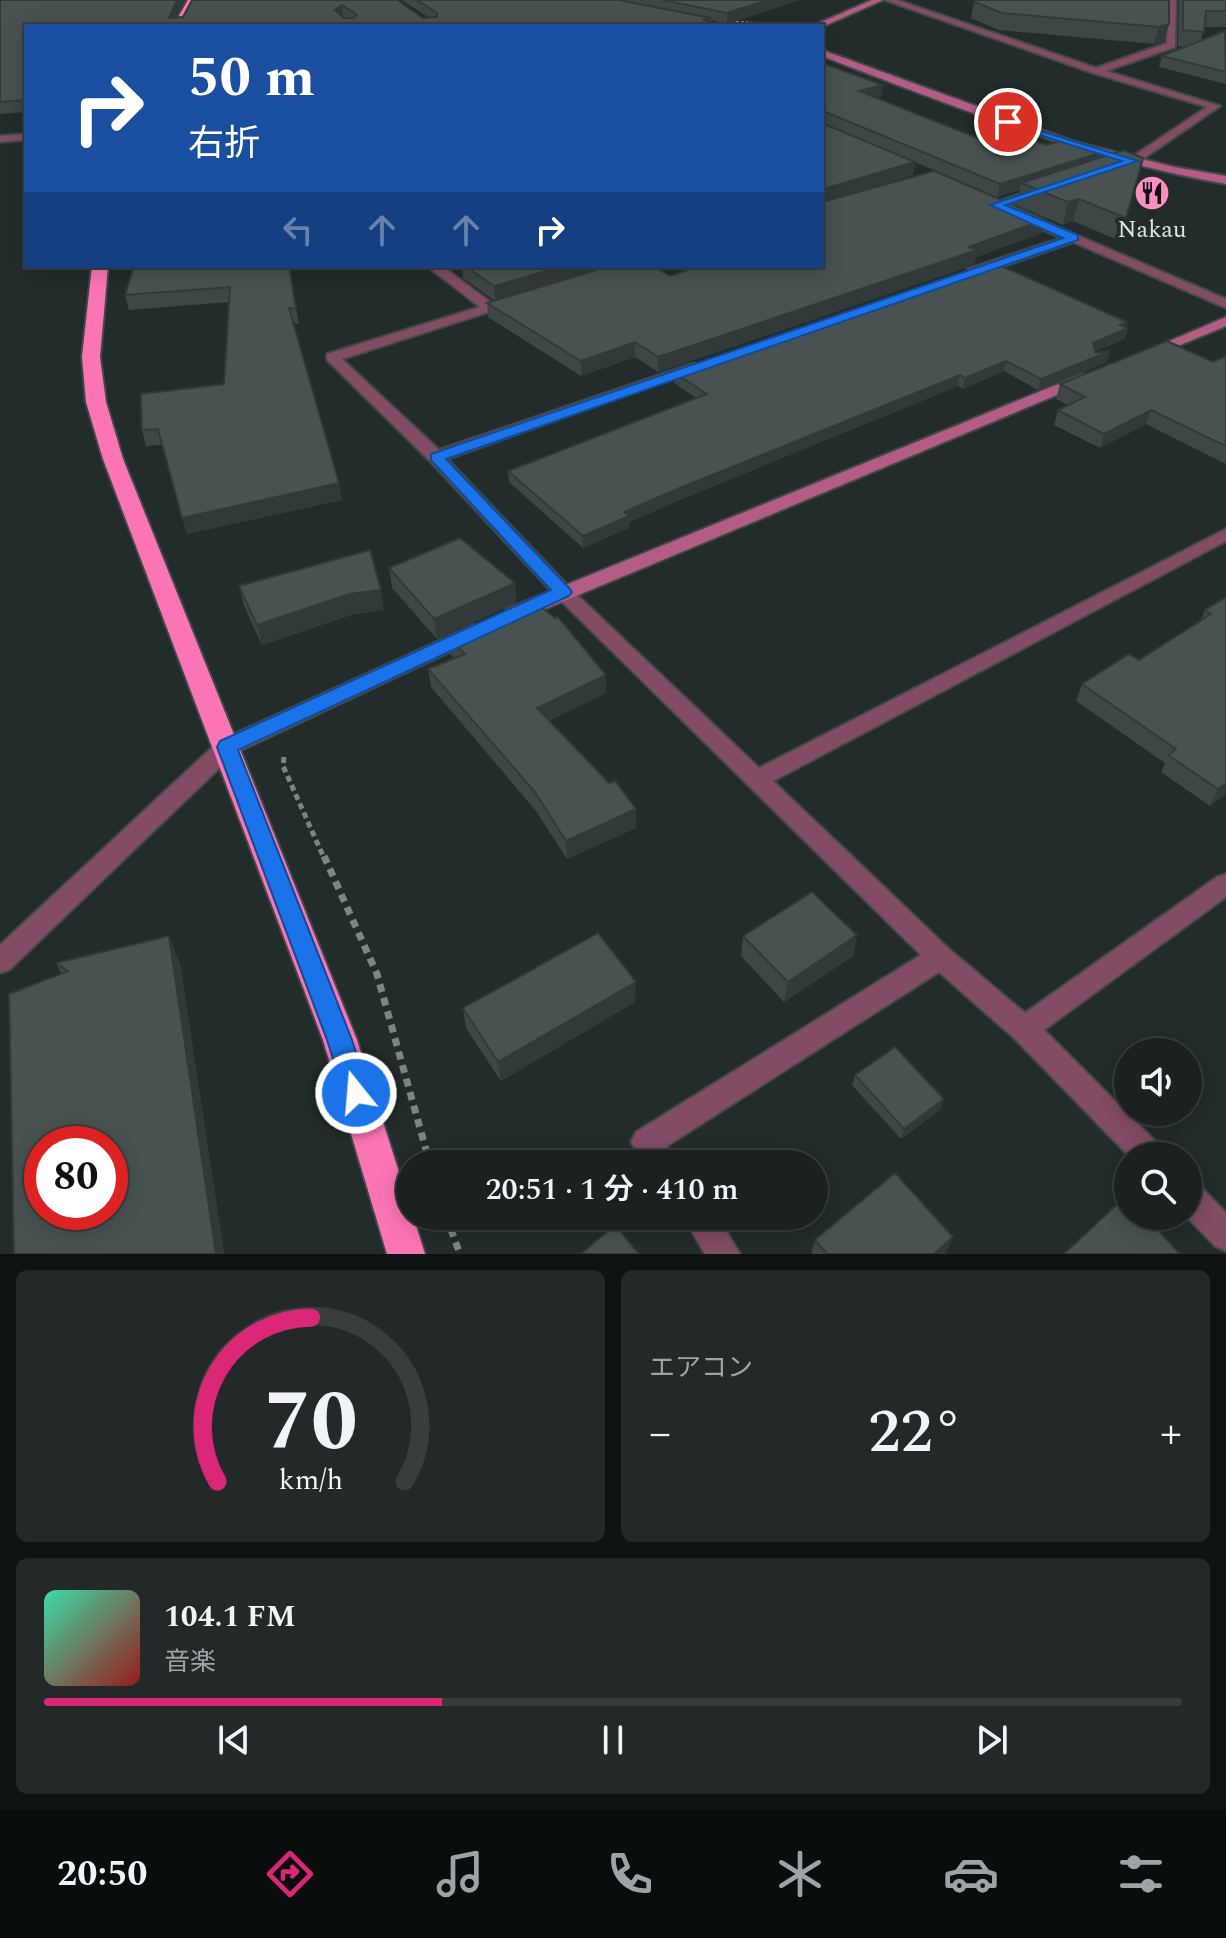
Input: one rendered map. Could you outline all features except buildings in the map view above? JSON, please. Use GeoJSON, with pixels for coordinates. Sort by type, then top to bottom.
{"type":"FeatureCollection","features":[{"type":"Feature","properties":{"kind":"highway"},"geometry":{"type":"LineString","coordinates":[[179,24],[193,0]]}},
{"type":"Feature","properties":{"kind":"highway"},"geometry":{"type":"LineString","coordinates":[[100,268],[91,357],[96,402],[113,459],[340,1040],[406,1254]]}},
{"type":"Feature","properties":{"kind":"street"},"geometry":{"type":"LineString","coordinates":[[821,24],[879,0]]}},
{"type":"Feature","properties":{"kind":"street"},"geometry":{"type":"LineString","coordinates":[[889,0],[1096,71],[1215,106],[1133,161],[1105,170]]}},
{"type":"Feature","properties":{"kind":"street"},"geometry":{"type":"LineString","coordinates":[[1096,71],[1172,45],[1172,0]]}},
{"type":"Feature","properties":{"kind":"street"},"geometry":{"type":"LineString","coordinates":[[824,54],[1035,132],[1133,161],[1226,180]]}},
{"type":"Feature","properties":{"kind":"street"},"geometry":{"type":"LineString","coordinates":[[1050,187],[989,202],[1226,304]]}},
{"type":"Feature","properties":{"kind":"street"},"geometry":{"type":"LineString","coordinates":[[955,279],[1073,238]]}},
{"type":"Feature","properties":{"kind":"street"},"geometry":{"type":"LineString","coordinates":[[437,268],[491,309]]}},
{"type":"Feature","properties":{"kind":"street"},"geometry":{"type":"LineString","coordinates":[[521,300],[332,357],[436,457],[563,592],[940,957],[1024,1029],[1135,1142]]}},
{"type":"Feature","properties":{"kind":"street"},"geometry":{"type":"LineString","coordinates":[[1123,363],[1226,321]]}},
{"type":"Feature","properties":{"kind":"street"},"geometry":{"type":"LineString","coordinates":[[436,457],[718,360]]}},
{"type":"Feature","properties":{"kind":"street"},"geometry":{"type":"LineString","coordinates":[[0,962],[227,747],[563,592],[1093,375]]}},
{"type":"Feature","properties":{"kind":"street"},"geometry":{"type":"LineString","coordinates":[[756,780],[1226,534]]}},
{"type":"Feature","properties":{"kind":"street"},"geometry":{"type":"LineString","coordinates":[[1024,1029],[1226,884]]}},
{"type":"Feature","properties":{"kind":"street"},"geometry":{"type":"LineString","coordinates":[[652,1150],[646,1142],[940,957]]}},
{"type":"Feature","properties":{"kind":"street"},"geometry":{"type":"LineString","coordinates":[[1202,1210],[1226,1235]]}},
{"type":"Feature","properties":{"kind":"street"},"geometry":{"type":"LineString","coordinates":[[708,1230],[724,1254]]}},
{"type":"Feature","properties":{"kind":"lane"},"geometry":{"type":"LineString","coordinates":[[0,139],[24,137]]}},
{"type":"Feature","properties":{"kind":"path"},"geometry":{"type":"LineString","coordinates":[[723,20],[743,24]]}},
{"type":"Feature","properties":{"kind":"path"},"geometry":{"type":"LineString","coordinates":[[285,747],[283,766],[377,974],[426,1150]]}},
{"type":"Feature","properties":{"kind":"path"},"geometry":{"type":"LineString","coordinates":[[451,1230],[460,1254]]}},
{"type":"Feature","properties":{"kind":"place","name":"Nakau"},"geometry":{"type":"Point","coordinates":[1152,193]}},
{"type":"Feature","properties":{"kind":"route"},"geometry":{"type":"LineString","coordinates":[[356,1093],[340,1040],[227,747],[563,592],[436,457],[1073,238],[995,205],[1133,161],[1008,122]]}}]}
